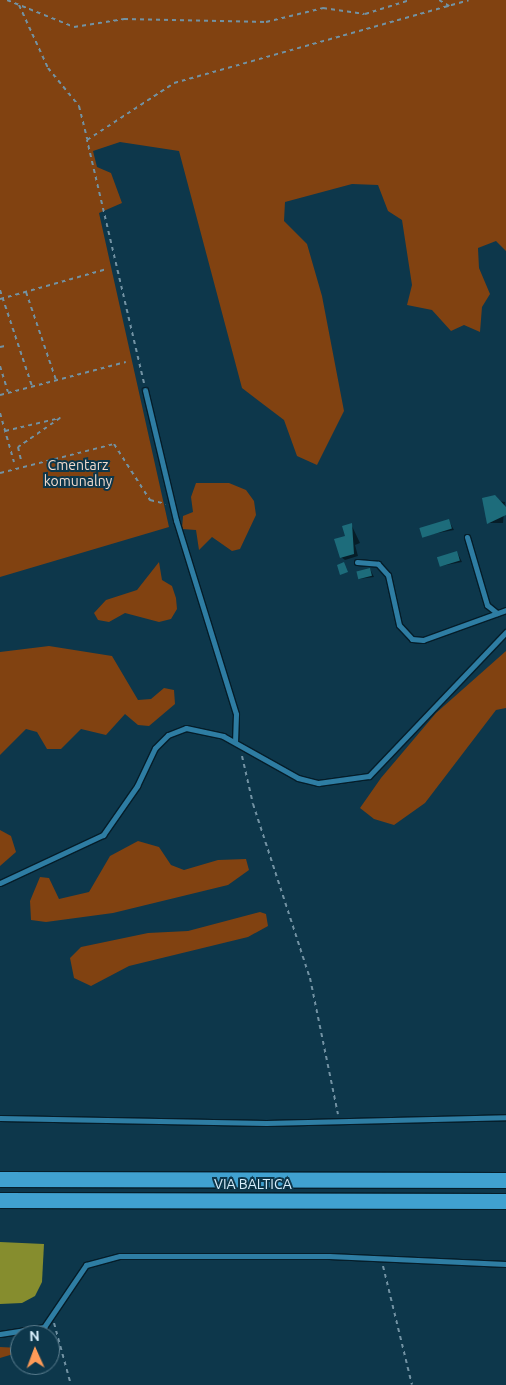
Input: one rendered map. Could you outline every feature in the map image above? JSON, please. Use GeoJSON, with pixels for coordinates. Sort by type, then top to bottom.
{"type":"FeatureCollection","features":[{"type":"Feature","properties":{"kind":"highway","name":"VIA BALTICA"},"geometry":{"type":"LineString","coordinates":[[0,1179],[506,1180]]}},
{"type":"Feature","properties":{"kind":"highway","name":"VIA BALTICA"},"geometry":{"type":"LineString","coordinates":[[0,1200],[506,1201]]}},
{"type":"Feature","properties":{"kind":"lane"},"geometry":{"type":"LineString","coordinates":[[145,390],[172,504],[236,714],[236,742]]}},
{"type":"Feature","properties":{"kind":"lane"},"geometry":{"type":"LineString","coordinates":[[467,537],[487,605],[497,613]]}},
{"type":"Feature","properties":{"kind":"lane"},"geometry":{"type":"LineString","coordinates":[[357,562],[378,564],[388,575],[399,625],[412,638],[423,640],[506,610]]}},
{"type":"Feature","properties":{"kind":"lane"},"geometry":{"type":"LineString","coordinates":[[0,883],[103,835],[136,786],[155,748],[168,735],[186,728],[202,728],[236,742],[298,778],[318,783],[369,776],[506,632]]}},
{"type":"Feature","properties":{"kind":"lane"},"geometry":{"type":"LineString","coordinates":[[0,1118],[266,1123],[506,1117]]}},
{"type":"Feature","properties":{"kind":"lane"},"geometry":{"type":"LineString","coordinates":[[0,1334],[29,1333],[52,1319],[76,1276],[101,1259],[382,1258],[506,1264]]}},
{"type":"Feature","properties":{"kind":"path"},"geometry":{"type":"LineString","coordinates":[[7,0],[74,27],[124,19],[266,22],[323,8],[365,14],[410,0]]}},
{"type":"Feature","properties":{"kind":"path"},"geometry":{"type":"LineString","coordinates":[[440,0],[449,6]]}},
{"type":"Feature","properties":{"kind":"path"},"geometry":{"type":"LineString","coordinates":[[87,140],[174,83],[469,0]]}},
{"type":"Feature","properties":{"kind":"path"},"geometry":{"type":"LineString","coordinates":[[19,5],[48,68],[79,106],[145,390]]}},
{"type":"Feature","properties":{"kind":"path"},"geometry":{"type":"LineString","coordinates":[[1,298],[107,269]]}},
{"type":"Feature","properties":{"kind":"path"},"geometry":{"type":"LineString","coordinates":[[0,290],[1,298],[32,386]]}},
{"type":"Feature","properties":{"kind":"path"},"geometry":{"type":"LineString","coordinates":[[26,291],[56,380]]}},
{"type":"Feature","properties":{"kind":"path"},"geometry":{"type":"LineString","coordinates":[[0,347],[5,346]]}},
{"type":"Feature","properties":{"kind":"path"},"geometry":{"type":"LineString","coordinates":[[0,395],[126,362]]}},
{"type":"Feature","properties":{"kind":"path"},"geometry":{"type":"LineString","coordinates":[[0,366],[8,392]]}},
{"type":"Feature","properties":{"kind":"path"},"geometry":{"type":"LineString","coordinates":[[0,413],[14,462]]}},
{"type":"Feature","properties":{"kind":"path"},"geometry":{"type":"LineString","coordinates":[[5,431],[60,418],[18,447],[21,460]]}},
{"type":"Feature","properties":{"kind":"path"},"geometry":{"type":"LineString","coordinates":[[0,473],[86,449],[118,446],[150,500],[172,504]]}},
{"type":"Feature","properties":{"kind":"path"},"geometry":{"type":"LineString","coordinates":[[236,742],[310,978],[339,1120]]}},
{"type":"Feature","properties":{"kind":"path"},"geometry":{"type":"LineString","coordinates":[[382,1258],[412,1385]]}},
{"type":"Feature","properties":{"kind":"path"},"geometry":{"type":"LineString","coordinates":[[52,1319],[71,1385]]}},
{"type":"Feature","properties":{"kind":"green space","name":"Cmentarz komunalny"},"geometry":{"type":"Polygon","coordinates":[[[0,0],[506,0],[506,251],[496,241],[478,248],[479,268],[490,294],[482,307],[480,332],[464,325],[451,331],[432,310],[407,305],[412,285],[402,220],[388,211],[378,185],[352,184],[285,202],[284,221],[307,244],[322,296],[344,411],[317,465],[297,456],[284,420],[242,388],[179,151],[120,142],[93,151],[97,167],[111,173],[122,203],[99,213],[169,527],[0,577],[0,0]]]}},
{"type":"Feature","properties":{"kind":"green space"},"geometry":{"type":"Polygon","coordinates":[[[196,483],[229,483],[246,490],[254,501],[256,515],[240,549],[232,551],[212,537],[199,550],[196,530],[182,529],[183,516],[193,512],[191,497],[196,483]]]}},
{"type":"Feature","properties":{"kind":"green space"},"geometry":{"type":"Polygon","coordinates":[[[159,562],[162,580],[172,586],[176,598],[177,609],[171,619],[159,622],[125,613],[109,622],[98,620],[94,613],[106,600],[137,590],[159,562]]]}},
{"type":"Feature","properties":{"kind":"green space"},"geometry":{"type":"Polygon","coordinates":[[[49,646],[112,656],[138,700],[151,699],[164,688],[174,690],[175,704],[149,726],[138,725],[125,714],[106,735],[81,729],[61,749],[47,749],[37,732],[26,729],[0,755],[0,652],[49,646]]]}},
{"type":"Feature","properties":{"kind":"green space"},"geometry":{"type":"Polygon","coordinates":[[[506,651],[506,708],[496,710],[425,803],[394,825],[374,819],[360,808],[381,778],[436,713],[506,651]]]}},
{"type":"Feature","properties":{"kind":"green space"},"geometry":{"type":"Polygon","coordinates":[[[0,830],[11,836],[16,852],[0,866],[0,830]]]}},
{"type":"Feature","properties":{"kind":"green space"},"geometry":{"type":"Polygon","coordinates":[[[138,841],[159,847],[171,865],[184,870],[218,860],[246,859],[249,870],[228,885],[113,913],[46,922],[31,920],[30,901],[40,877],[49,878],[59,899],[89,892],[110,856],[138,841]]]}},
{"type":"Feature","properties":{"kind":"green space"},"geometry":{"type":"Polygon","coordinates":[[[260,912],[266,914],[268,926],[248,937],[129,966],[91,986],[74,978],[70,958],[81,947],[148,933],[188,931],[260,912]]]}},
{"type":"Feature","properties":{"kind":"green space"},"geometry":{"type":"Polygon","coordinates":[[[0,1347],[10,1348],[10,1355],[0,1358],[0,1347]]]}},
{"type":"Feature","properties":{"kind":"shaded area"},"geometry":{"type":"Polygon","coordinates":[[[0,1242],[44,1244],[42,1282],[35,1296],[22,1303],[0,1304],[0,1242]]]}},
{"type":"Feature","properties":{"kind":"building"},"geometry":{"type":"Polygon","coordinates":[[[495,495],[506,507],[506,515],[487,524],[482,498],[495,495]]]}},
{"type":"Feature","properties":{"kind":"building"},"geometry":{"type":"Polygon","coordinates":[[[449,519],[452,529],[422,538],[419,528],[449,519]]]}},
{"type":"Feature","properties":{"kind":"building"},"geometry":{"type":"Polygon","coordinates":[[[352,523],[354,554],[340,558],[334,539],[345,536],[342,526],[352,523]]]}},
{"type":"Feature","properties":{"kind":"building"},"geometry":{"type":"Polygon","coordinates":[[[457,551],[460,561],[440,567],[437,557],[457,551]]]}},
{"type":"Feature","properties":{"kind":"building"},"geometry":{"type":"Polygon","coordinates":[[[344,562],[348,572],[340,575],[337,565],[344,562]]]}},
{"type":"Feature","properties":{"kind":"building"},"geometry":{"type":"Polygon","coordinates":[[[370,568],[372,576],[358,579],[356,571],[370,568]]]}}]}
